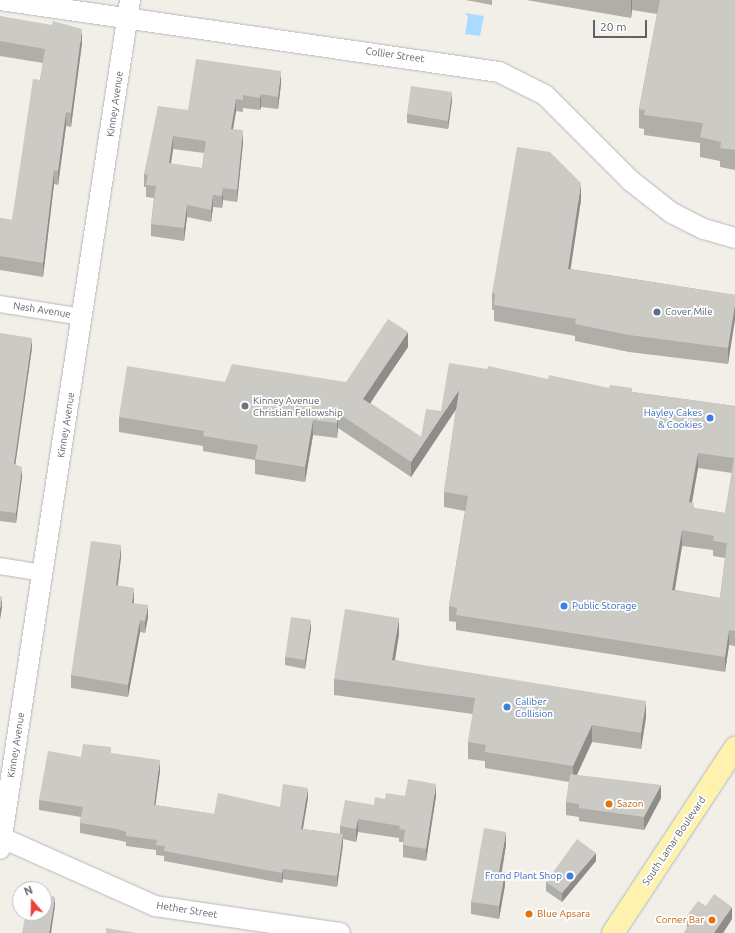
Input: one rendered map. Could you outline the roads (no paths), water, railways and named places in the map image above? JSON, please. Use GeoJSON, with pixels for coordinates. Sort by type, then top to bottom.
{"type":"FeatureCollection","features":[{"type":"Feature","properties":{"kind":"main road","name":"South Lamar Boulevard"},"geometry":{"type":"LineString","coordinates":[[613,933],[735,748]]}},
{"type":"Feature","properties":{"kind":"street","name":"Collier Street"},"geometry":{"type":"LineString","coordinates":[[0,0],[127,20],[499,72],[545,95],[631,181],[672,213],[704,229],[735,238]]}},
{"type":"Feature","properties":{"kind":"street","name":"Kinney Avenue"},"geometry":{"type":"LineString","coordinates":[[1,841],[83,317],[130,0]]}},
{"type":"Feature","properties":{"kind":"street","name":"Nash Avenue"},"geometry":{"type":"LineString","coordinates":[[0,304],[83,317]]}},
{"type":"Feature","properties":{"kind":"street"},"geometry":{"type":"LineString","coordinates":[[0,566],[43,573]]}},
{"type":"Feature","properties":{"kind":"street","name":"Hether Street"},"geometry":{"type":"LineString","coordinates":[[1,841],[155,906],[340,933]]}},
{"type":"Feature","properties":{"kind":"water"},"geometry":{"type":"Polygon","coordinates":[[[465,13],[484,16],[480,36],[465,34],[468,17],[465,13]]]}},
{"type":"Feature","properties":{"kind":"place","name":"Cover Mile"},"geometry":{"type":"Point","coordinates":[657,312]}},
{"type":"Feature","properties":{"kind":"place","name":"Kinney Avenue Christian Fellowship"},"geometry":{"type":"Point","coordinates":[245,406]}},
{"type":"Feature","properties":{"kind":"place","name":"Hayley Cakes & Cookies"},"geometry":{"type":"Point","coordinates":[710,418]}},
{"type":"Feature","properties":{"kind":"place","name":"Public Storage"},"geometry":{"type":"Point","coordinates":[564,606]}},
{"type":"Feature","properties":{"kind":"place","name":"Caliber Collision"},"geometry":{"type":"Point","coordinates":[507,707]}},
{"type":"Feature","properties":{"kind":"place","name":"Sazon"},"geometry":{"type":"Point","coordinates":[609,804]}},
{"type":"Feature","properties":{"kind":"place","name":"Frond Plant Shop"},"geometry":{"type":"Point","coordinates":[570,876]}},
{"type":"Feature","properties":{"kind":"place","name":"Blue Apsara"},"geometry":{"type":"Point","coordinates":[529,914]}},
{"type":"Feature","properties":{"kind":"place","name":"Corner Bar"},"geometry":{"type":"Point","coordinates":[712,920]}}]}
